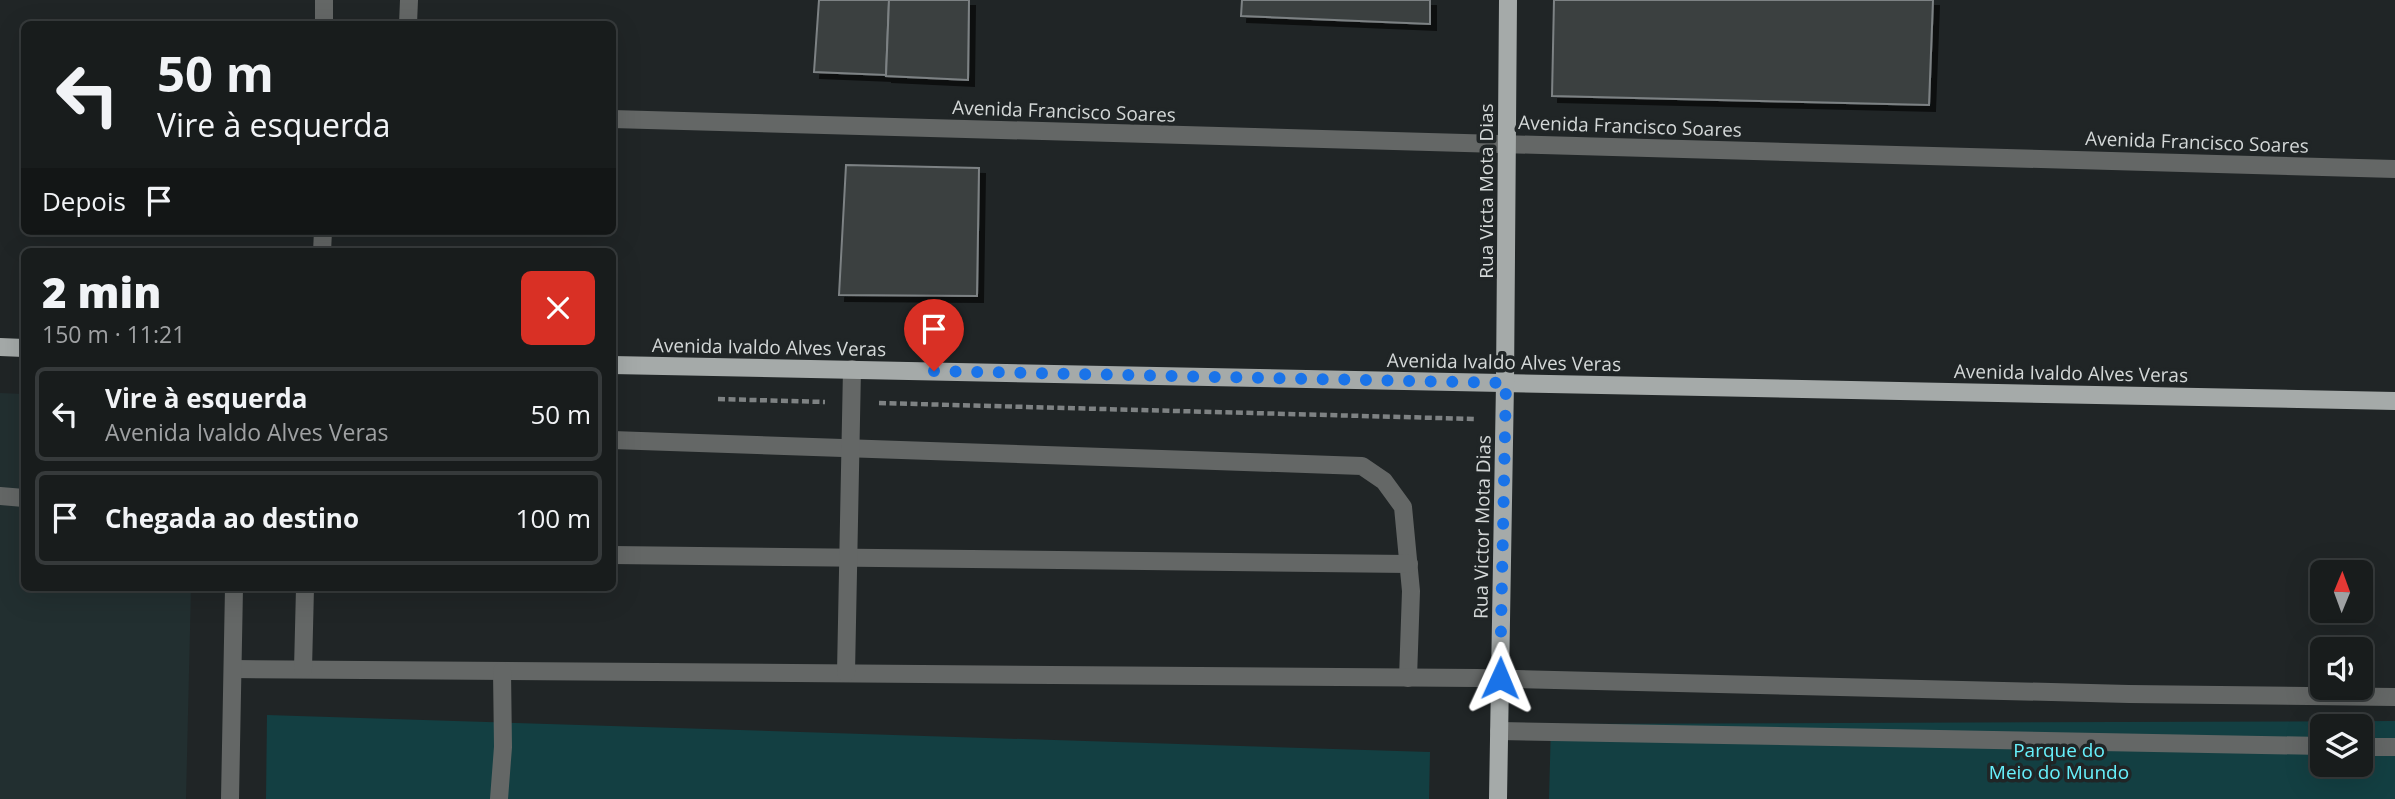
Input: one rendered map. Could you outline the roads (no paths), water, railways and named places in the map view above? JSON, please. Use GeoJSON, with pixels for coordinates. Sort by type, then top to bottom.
{"type":"FeatureCollection","features":[{"type":"Feature","properties":{"kind":"main road","name":"Rua Victa Mota Dias"},"geometry":{"type":"LineString","coordinates":[[1506,383],[1508,0]]}},
{"type":"Feature","properties":{"kind":"main road"},"geometry":{"type":"LineString","coordinates":[[0,347],[21,348]]}},
{"type":"Feature","properties":{"kind":"main road","name":"Avenida Ivaldo Alves Veras"},"geometry":{"type":"LineString","coordinates":[[616,365],[2395,401]]}},
{"type":"Feature","properties":{"kind":"main road","name":"Rua Victor Mota Dias"},"geometry":{"type":"LineString","coordinates":[[1498,799],[1506,383]]}},
{"type":"Feature","properties":{"kind":"street"},"geometry":{"type":"LineString","coordinates":[[324,0],[324,21]]}},
{"type":"Feature","properties":{"kind":"street"},"geometry":{"type":"LineString","coordinates":[[408,21],[409,0]]}},
{"type":"Feature","properties":{"kind":"street","name":"Avenida Francisco Soares"},"geometry":{"type":"LineString","coordinates":[[616,119],[2395,169]]}},
{"type":"Feature","properties":{"kind":"street"},"geometry":{"type":"LineString","coordinates":[[846,673],[852,369]]}},
{"type":"Feature","properties":{"kind":"street"},"geometry":{"type":"LineString","coordinates":[[616,440],[1362,466],[1384,481],[1403,507],[1411,591],[1408,678]]}},
{"type":"Feature","properties":{"kind":"street"},"geometry":{"type":"LineString","coordinates":[[0,496],[21,498]]}},
{"type":"Feature","properties":{"kind":"street"},"geometry":{"type":"LineString","coordinates":[[616,555],[1409,564]]}},
{"type":"Feature","properties":{"kind":"street"},"geometry":{"type":"LineString","coordinates":[[230,799],[234,591]]}},
{"type":"Feature","properties":{"kind":"street"},"geometry":{"type":"LineString","coordinates":[[303,669],[305,591]]}},
{"type":"Feature","properties":{"kind":"street"},"geometry":{"type":"LineString","coordinates":[[233,668],[1500,678],[2129,694],[2395,697]]}},
{"type":"Feature","properties":{"kind":"street"},"geometry":{"type":"LineString","coordinates":[[499,799],[503,747],[502,671]]}},
{"type":"Feature","properties":{"kind":"street"},"geometry":{"type":"LineString","coordinates":[[1499,731],[2310,746]]}},
{"type":"Feature","properties":{"kind":"street"},"geometry":{"type":"LineString","coordinates":[[2373,747],[2395,747]]}},
{"type":"Feature","properties":{"kind":"park label","name":"Parque do Meio do Mundo"},"geometry":{"type":"Point","coordinates":[2059,761]}}]}
